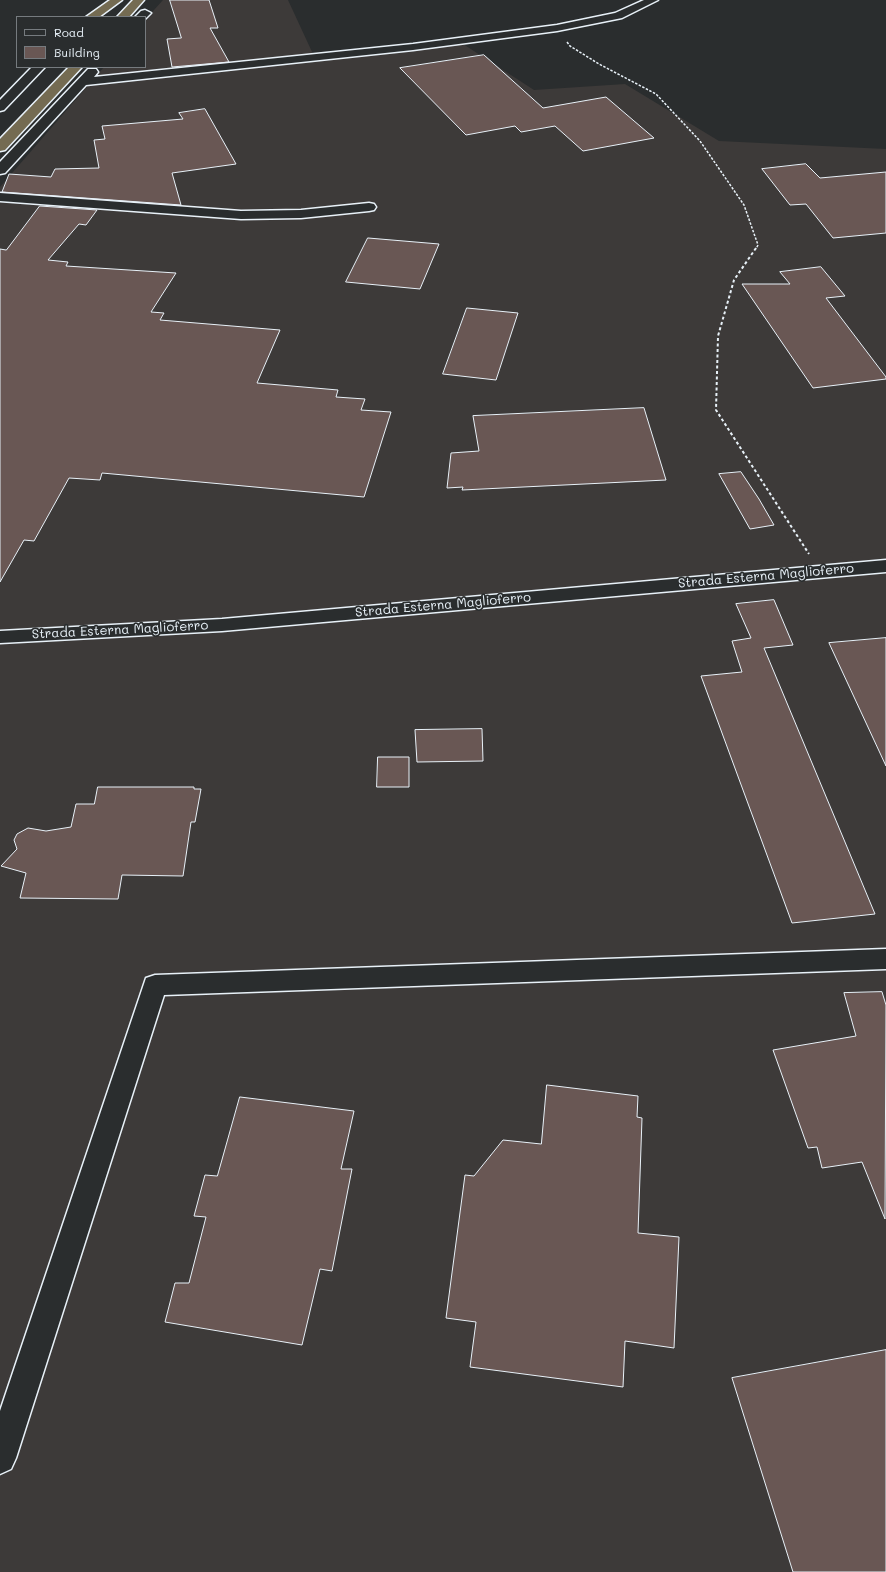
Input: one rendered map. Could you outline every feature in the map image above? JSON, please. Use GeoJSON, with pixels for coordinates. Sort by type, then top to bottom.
{"type":"FeatureCollection","features":[{"type":"Feature","properties":{"kind":"highway"},"geometry":{"type":"LineString","coordinates":[[93,16],[117,0]]}},
{"type":"Feature","properties":{"kind":"highway"},"geometry":{"type":"LineString","coordinates":[[108,16],[124,0]]}},
{"type":"Feature","properties":{"kind":"highway"},"geometry":{"type":"LineString","coordinates":[[124,16],[139,0]]}},
{"type":"Feature","properties":{"kind":"highway"},"geometry":{"type":"LineString","coordinates":[[143,15],[147,0]]}},
{"type":"Feature","properties":{"kind":"highway"},"geometry":{"type":"LineString","coordinates":[[0,147],[75,68]]}},
{"type":"Feature","properties":{"kind":"street"},"geometry":{"type":"LineString","coordinates":[[83,82],[398,49],[557,28],[618,16],[653,0]]}},
{"type":"Feature","properties":{"kind":"street"},"geometry":{"type":"LineString","coordinates":[[0,107],[38,68]]}},
{"type":"Feature","properties":{"kind":"street"},"geometry":{"type":"LineString","coordinates":[[0,170],[95,68]]}},
{"type":"Feature","properties":{"kind":"street"},"geometry":{"type":"LineString","coordinates":[[0,197],[241,214],[301,214],[369,208]]}},
{"type":"Feature","properties":{"kind":"street","name":"Strada Esterna Maglioferro"},"geometry":{"type":"LineString","coordinates":[[0,637],[222,625],[886,566]]}},
{"type":"Feature","properties":{"kind":"street"},"geometry":{"type":"LineString","coordinates":[[0,1458],[154,985],[886,959]]}},
{"type":"Feature","properties":{"kind":"path"},"geometry":{"type":"LineString","coordinates":[[557,28],[570,46],[599,64],[656,94],[700,141],[744,204],[758,244],[734,280],[718,336],[716,410],[820,572]]}},
{"type":"Feature","properties":{"kind":"shaded area"},"geometry":{"type":"Polygon","coordinates":[[[163,0],[288,0],[313,54],[460,42],[534,90],[625,84],[719,141],[886,149],[886,1572],[0,1572],[0,187],[103,68],[146,68],[146,19],[163,0]]]}},
{"type":"Feature","properties":{"kind":"building"},"geometry":{"type":"Polygon","coordinates":[[[170,0],[209,0],[218,28],[210,28],[229,62],[172,67],[167,39],[181,38],[170,0]]]}},
{"type":"Feature","properties":{"kind":"building"},"geometry":{"type":"Polygon","coordinates":[[[484,55],[543,108],[606,97],[654,138],[583,151],[555,126],[521,132],[515,126],[466,135],[400,68],[484,55]]]}},
{"type":"Feature","properties":{"kind":"building"},"geometry":{"type":"Polygon","coordinates":[[[205,109],[236,164],[172,173],[181,205],[2,192],[9,174],[51,177],[55,169],[99,168],[94,140],[105,139],[102,126],[183,119],[179,113],[205,109]]]}},
{"type":"Feature","properties":{"kind":"building"},"geometry":{"type":"Polygon","coordinates":[[[806,164],[820,178],[886,172],[886,233],[833,238],[806,204],[790,205],[762,169],[806,164]]]}},
{"type":"Feature","properties":{"kind":"building"},"geometry":{"type":"Polygon","coordinates":[[[40,206],[97,210],[86,225],[79,224],[48,260],[68,262],[66,266],[176,273],[151,312],[164,313],[160,320],[280,330],[257,383],[338,390],[336,397],[365,399],[361,410],[391,412],[364,497],[102,473],[100,480],[69,478],[34,541],[24,540],[0,582],[0,249],[6,250],[40,206]]]}},
{"type":"Feature","properties":{"kind":"building"},"geometry":{"type":"Polygon","coordinates":[[[368,238],[439,244],[420,289],[346,282],[368,238]]]}},
{"type":"Feature","properties":{"kind":"building"},"geometry":{"type":"Polygon","coordinates":[[[821,267],[845,296],[826,298],[886,379],[813,388],[742,284],[790,284],[780,272],[821,267]]]}},
{"type":"Feature","properties":{"kind":"building"},"geometry":{"type":"Polygon","coordinates":[[[467,308],[518,313],[496,380],[443,374],[467,308]]]}},
{"type":"Feature","properties":{"kind":"building"},"geometry":{"type":"Polygon","coordinates":[[[644,408],[666,480],[462,490],[463,487],[447,488],[451,453],[479,451],[473,416],[644,408]]]}},
{"type":"Feature","properties":{"kind":"building"},"geometry":{"type":"Polygon","coordinates":[[[741,472],[774,525],[750,529],[719,474],[741,472]]]}},
{"type":"Feature","properties":{"kind":"building"},"geometry":{"type":"Polygon","coordinates":[[[774,600],[793,645],[764,648],[875,914],[792,923],[701,676],[742,672],[732,641],[751,638],[736,604],[774,600]]]}},
{"type":"Feature","properties":{"kind":"building"},"geometry":{"type":"Polygon","coordinates":[[[886,638],[886,766],[829,643],[886,638]]]}},
{"type":"Feature","properties":{"kind":"building"},"geometry":{"type":"Polygon","coordinates":[[[482,729],[483,761],[417,762],[415,730],[482,729]]]}},
{"type":"Feature","properties":{"kind":"building"},"geometry":{"type":"Polygon","coordinates":[[[378,757],[409,757],[409,787],[377,787],[378,757]]]}},
{"type":"Feature","properties":{"kind":"building"},"geometry":{"type":"Polygon","coordinates":[[[98,787],[194,787],[194,789],[201,789],[195,822],[191,822],[183,876],[122,875],[118,899],[20,898],[26,873],[1,866],[17,849],[14,840],[17,834],[28,828],[46,831],[71,827],[76,804],[94,804],[98,787]]]}},
{"type":"Feature","properties":{"kind":"building"},"geometry":{"type":"Polygon","coordinates":[[[882,992],[886,1005],[885,1219],[862,1162],[822,1168],[817,1147],[808,1148],[773,1050],[856,1036],[844,993],[882,992]]]}},
{"type":"Feature","properties":{"kind":"building"},"geometry":{"type":"Polygon","coordinates":[[[547,1085],[638,1096],[637,1117],[642,1118],[638,1233],[679,1237],[674,1348],[625,1341],[623,1387],[470,1367],[476,1322],[446,1318],[465,1175],[474,1176],[503,1140],[541,1144],[547,1085]]]}},
{"type":"Feature","properties":{"kind":"building"},"geometry":{"type":"Polygon","coordinates":[[[240,1097],[354,1111],[341,1169],[352,1169],[332,1271],[320,1269],[302,1345],[165,1322],[175,1283],[189,1283],[206,1217],[194,1216],[205,1175],[217,1176],[240,1097]]]}},
{"type":"Feature","properties":{"kind":"building"},"geometry":{"type":"Polygon","coordinates":[[[886,1350],[886,1572],[793,1572],[732,1378],[886,1350]]]}}]}
